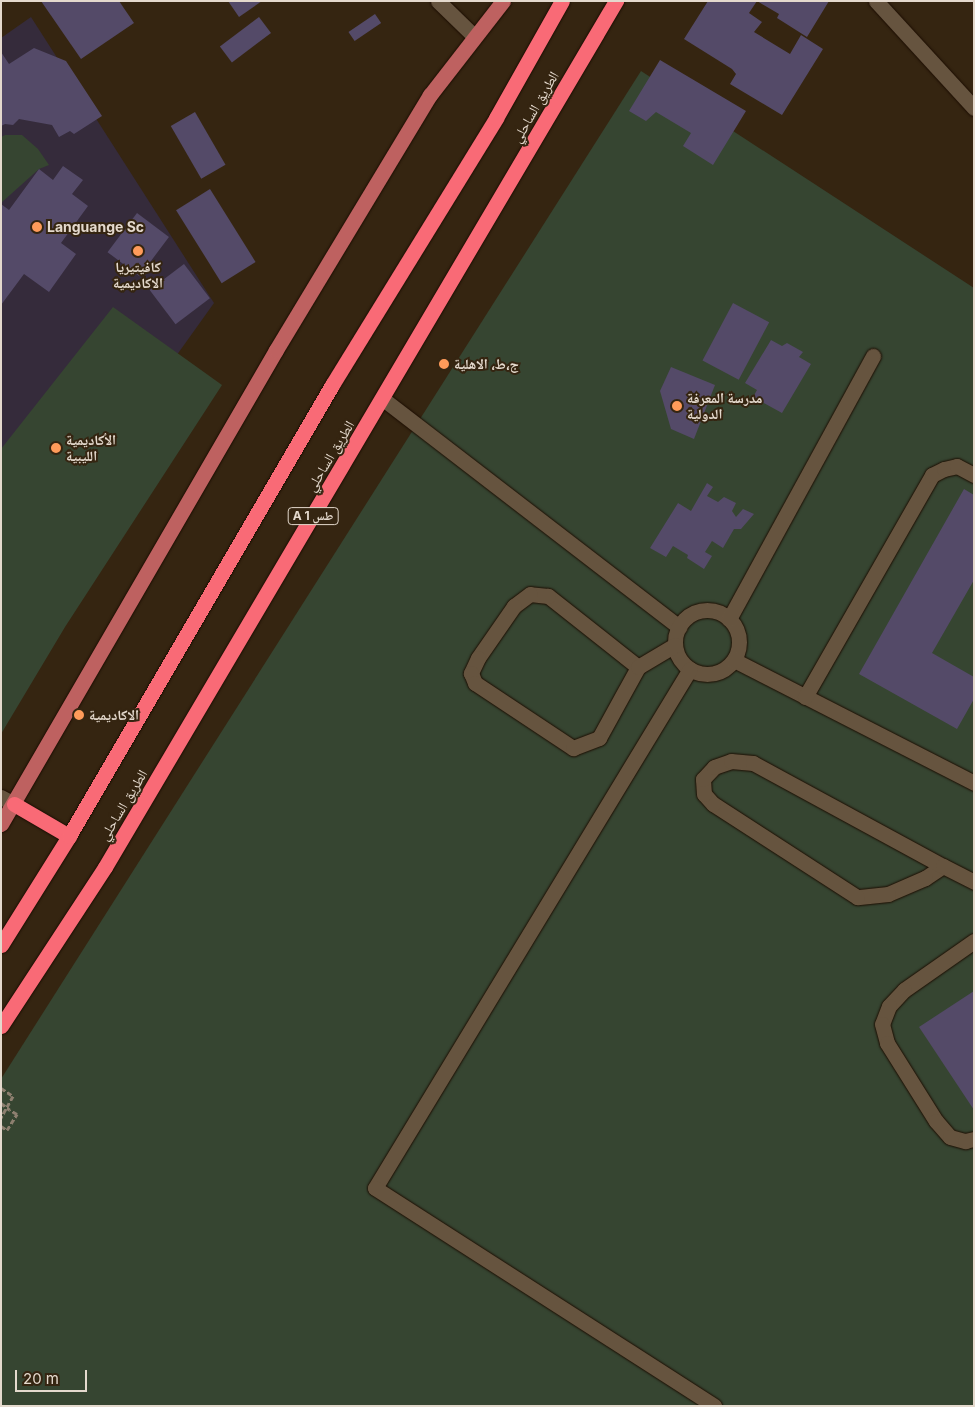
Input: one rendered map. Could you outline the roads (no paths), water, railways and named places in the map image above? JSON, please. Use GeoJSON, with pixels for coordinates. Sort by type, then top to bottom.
{"type":"FeatureCollection","features":[{"type":"Feature","properties":{"kind":"highway","name":"الطريق الساحلي"},"geometry":{"type":"LineString","coordinates":[[1,945],[69,836],[332,384],[496,118],[562,1]]}},
{"type":"Feature","properties":{"kind":"highway","name":"الطريق الساحلي"},"geometry":{"type":"LineString","coordinates":[[1,1026],[105,868],[616,1]]}},
{"type":"Feature","properties":{"kind":"highway"},"geometry":{"type":"LineString","coordinates":[[8,801],[69,836]]}},
{"type":"Feature","properties":{"kind":"main road"},"geometry":{"type":"LineString","coordinates":[[1,824],[8,801],[430,95],[503,1]]}},
{"type":"Feature","properties":{"kind":"lane"},"geometry":{"type":"LineString","coordinates":[[438,1],[474,36]]}},
{"type":"Feature","properties":{"kind":"lane"},"geometry":{"type":"LineString","coordinates":[[876,1],[974,108]]}},
{"type":"Feature","properties":{"kind":"lane"},"geometry":{"type":"LineString","coordinates":[[729,619],[873,356]]}},
{"type":"Feature","properties":{"kind":"lane"},"geometry":{"type":"LineString","coordinates":[[383,399],[679,627]]}},
{"type":"Feature","properties":{"kind":"lane"},"geometry":{"type":"LineString","coordinates":[[805,697],[932,475],[944,469],[957,466],[974,475]]}},
{"type":"Feature","properties":{"kind":"lane"},"geometry":{"type":"LineString","coordinates":[[638,668],[548,596],[530,594],[514,606],[478,658],[471,673],[475,683],[572,748],[599,738],[638,668],[675,645]]}},
{"type":"Feature","properties":{"kind":"lane"},"geometry":{"type":"LineString","coordinates":[[712,611],[729,619],[738,636],[739,644],[734,660],[721,671],[712,674],[698,673],[690,669],[678,657],[675,645],[679,627],[692,614],[712,611]]}},
{"type":"Feature","properties":{"kind":"lane"},"geometry":{"type":"LineString","coordinates":[[734,660],[974,783]]}},
{"type":"Feature","properties":{"kind":"lane"},"geometry":{"type":"LineString","coordinates":[[690,669],[374,1188],[714,1406]]}},
{"type":"Feature","properties":{"kind":"lane"},"geometry":{"type":"LineString","coordinates":[[943,866],[925,878],[888,894],[857,897],[713,804],[704,794],[703,779],[714,767],[731,760],[753,763],[974,882]]}},
{"type":"Feature","properties":{"kind":"lane"},"geometry":{"type":"LineString","coordinates":[[974,941],[904,990],[889,1006],[882,1024],[887,1043],[936,1121],[950,1137],[964,1141],[974,1139]]}},
{"type":"Feature","properties":{"kind":"place","name":"Languange Sc"},"geometry":{"type":"Point","coordinates":[37,227]}},
{"type":"Feature","properties":{"kind":"place","name":"كافيتيريا الاكاديمية"},"geometry":{"type":"Point","coordinates":[138,251]}},
{"type":"Feature","properties":{"kind":"place","name":"ج،ط، الاهلية"},"geometry":{"type":"Point","coordinates":[444,364]}},
{"type":"Feature","properties":{"kind":"place","name":"مدرسة المعرفة الدولية"},"geometry":{"type":"Point","coordinates":[677,406]}},
{"type":"Feature","properties":{"kind":"place","name":"الأكاديمية الليبية"},"geometry":{"type":"Point","coordinates":[56,448]}},
{"type":"Feature","properties":{"kind":"place","name":"الاكاديمية"},"geometry":{"type":"Point","coordinates":[79,715]}}]}
